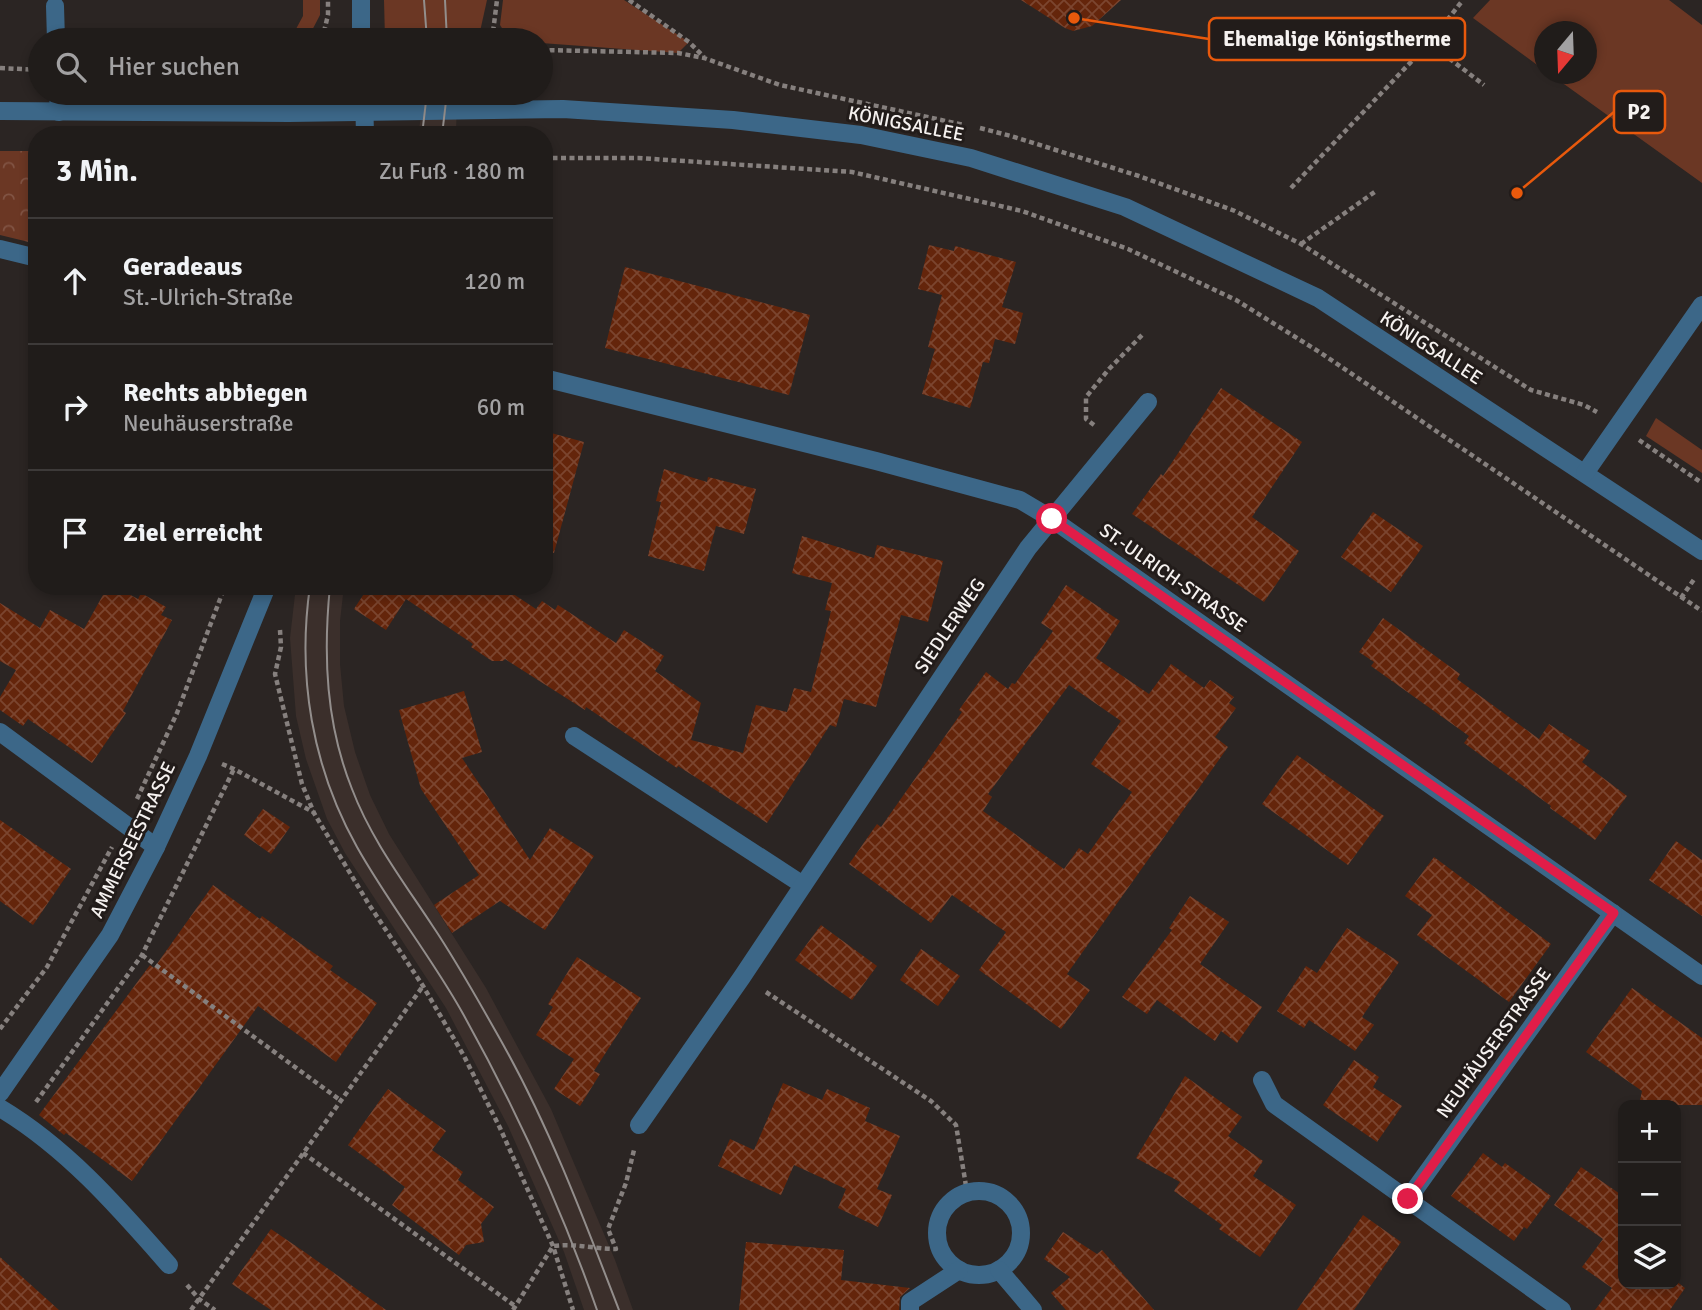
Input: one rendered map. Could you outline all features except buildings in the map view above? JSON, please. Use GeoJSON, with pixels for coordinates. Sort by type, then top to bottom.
{"type":"FeatureCollection","features":[{"type":"Feature","properties":{"kind":"street"},"geometry":{"type":"LineString","coordinates":[[361,28],[362,0]]}},
{"type":"Feature","properties":{"kind":"street"},"geometry":{"type":"LineString","coordinates":[[55,6],[56,28]]}},
{"type":"Feature","properties":{"kind":"street"},"geometry":{"type":"LineString","coordinates":[[59,105],[59,112]]}},
{"type":"Feature","properties":{"kind":"street"},"geometry":{"type":"LineString","coordinates":[[365,105],[365,126]]}},
{"type":"Feature","properties":{"kind":"street","name":"KÖNIGSALLEE"},"geometry":{"type":"LineString","coordinates":[[0,111],[365,112],[563,109],[733,120],[861,135],[971,158],[1125,207],[1318,298],[1702,551]]}},
{"type":"Feature","properties":{"kind":"street"},"geometry":{"type":"LineString","coordinates":[[0,249],[28,256]]}},
{"type":"Feature","properties":{"kind":"street"},"geometry":{"type":"LineString","coordinates":[[1585,473],[1702,305]]}},
{"type":"Feature","properties":{"kind":"street","name":"ST.-ULRICH-STRASSE"},"geometry":{"type":"LineString","coordinates":[[553,380],[1020,500],[1052,519],[1702,976]]}},
{"type":"Feature","properties":{"kind":"street","name":"SIEDLERWEG"},"geometry":{"type":"LineString","coordinates":[[639,1125],[742,977],[1028,548],[1148,402]]}},
{"type":"Feature","properties":{"kind":"street","name":"AMMERSEESTRASSE"},"geometry":{"type":"LineString","coordinates":[[0,1093],[110,935],[156,847],[198,756],[263,595]]}},
{"type":"Feature","properties":{"kind":"street"},"geometry":{"type":"LineString","coordinates":[[0,732],[156,847]]}},
{"type":"Feature","properties":{"kind":"street"},"geometry":{"type":"LineString","coordinates":[[574,736],[803,885]]}},
{"type":"Feature","properties":{"kind":"street","name":"NEUHÄUSERSTRASSE"},"geometry":{"type":"LineString","coordinates":[[1408,1199],[1614,913]]}},
{"type":"Feature","properties":{"kind":"street"},"geometry":{"type":"LineString","coordinates":[[1262,1080],[1274,1104],[1562,1310]]}},
{"type":"Feature","properties":{"kind":"street"},"geometry":{"type":"LineString","coordinates":[[0,1108],[22,1121],[74,1162],[169,1265]]}},
{"type":"Feature","properties":{"kind":"street"},"geometry":{"type":"LineString","coordinates":[[980,1190],[994,1193],[1006,1200],[1021,1224],[1018,1250],[1010,1262],[999,1270],[972,1274],[959,1270],[948,1261],[940,1249],[938,1222],[944,1209],[967,1192],[980,1190]]}},
{"type":"Feature","properties":{"kind":"street"},"geometry":{"type":"LineString","coordinates":[[911,1310],[910,1302],[959,1270]]}},
{"type":"Feature","properties":{"kind":"street"},"geometry":{"type":"LineString","coordinates":[[999,1270],[1033,1310]]}},
{"type":"Feature","properties":{"kind":"path"},"geometry":{"type":"LineString","coordinates":[[325,28],[328,0]]}},
{"type":"Feature","properties":{"kind":"path"},"geometry":{"type":"LineString","coordinates":[[494,28],[497,0]]}},
{"type":"Feature","properties":{"kind":"path"},"geometry":{"type":"LineString","coordinates":[[629,0],[689,42],[704,58]]}},
{"type":"Feature","properties":{"kind":"path"},"geometry":{"type":"LineString","coordinates":[[1291,188],[1429,43],[1463,0]]}},
{"type":"Feature","properties":{"kind":"path"},"geometry":{"type":"LineString","coordinates":[[1429,43],[1484,85]]}},
{"type":"Feature","properties":{"kind":"path"},"geometry":{"type":"LineString","coordinates":[[0,68],[28,69]]}},
{"type":"Feature","properties":{"kind":"path"},"geometry":{"type":"LineString","coordinates":[[553,158],[638,158],[852,172],[1022,211],[1128,249],[1236,300],[1321,353],[1702,611]]}},
{"type":"Feature","properties":{"kind":"path"},"geometry":{"type":"LineString","coordinates":[[1301,244],[1376,191]]}},
{"type":"Feature","properties":{"kind":"path"},"geometry":{"type":"LineString","coordinates":[[1116,442],[1086,419],[1086,397],[1143,334]]}},
{"type":"Feature","properties":{"kind":"path"},"geometry":{"type":"LineString","coordinates":[[1681,598],[1702,567]]}},
{"type":"Feature","properties":{"kind":"path"},"geometry":{"type":"LineString","coordinates":[[280,625],[281,647],[275,674],[302,784],[314,813],[368,903],[423,986],[482,1092],[553,1246],[573,1310]]}},
{"type":"Feature","properties":{"kind":"path"},"geometry":{"type":"LineString","coordinates":[[198,756],[234,769],[314,813]]}},
{"type":"Feature","properties":{"kind":"path"},"geometry":{"type":"LineString","coordinates":[[142,955],[340,1100]]}},
{"type":"Feature","properties":{"kind":"path"},"geometry":{"type":"LineString","coordinates":[[742,977],[931,1101],[956,1125],[967,1192]]}},
{"type":"Feature","properties":{"kind":"path"},"geometry":{"type":"LineString","coordinates":[[191,1310],[423,986]]}},
{"type":"Feature","properties":{"kind":"path"},"geometry":{"type":"LineString","coordinates":[[553,1246],[572,1244],[597,1249],[616,1249],[608,1229],[626,1183],[639,1125]]}},
{"type":"Feature","properties":{"kind":"path"},"geometry":{"type":"LineString","coordinates":[[303,1153],[514,1308],[553,1246]]}},
{"type":"Feature","properties":{"kind":"path"},"geometry":{"type":"LineString","coordinates":[[199,1299],[215,1310]]}},
{"type":"Feature","properties":{"kind":"shaded area"},"geometry":{"type":"Polygon","coordinates":[[[423,105],[457,105],[456,126],[420,126],[423,105]]]}},
{"type":"Feature","properties":{"kind":"shaded area"},"geometry":{"type":"Polygon","coordinates":[[[295,595],[343,595],[340,664],[344,706],[355,752],[370,795],[389,834],[486,988],[551,1109],[615,1260],[633,1310],[584,1310],[564,1252],[508,1126],[446,1008],[345,853],[327,819],[306,759],[296,716],[290,638],[295,595]]]}},
{"type":"Feature","properties":{"kind":"green space"},"geometry":{"type":"Polygon","coordinates":[[[303,0],[320,0],[320,15],[313,28],[296,28],[303,16],[303,0]]]}},
{"type":"Feature","properties":{"kind":"green space"},"geometry":{"type":"Polygon","coordinates":[[[384,0],[487,0],[481,28],[385,28],[384,0]]]}},
{"type":"Feature","properties":{"kind":"green space"},"geometry":{"type":"Polygon","coordinates":[[[503,0],[624,0],[689,42],[678,53],[553,44],[553,28],[502,28],[503,0]]]}},
{"type":"Feature","properties":{"kind":"green space"},"geometry":{"type":"Polygon","coordinates":[[[1490,0],[1669,0],[1702,25],[1702,183],[1564,84],[1597,84],[1597,21],[1534,21],[1534,63],[1473,18],[1490,0]]]}},
{"type":"Feature","properties":{"kind":"green space"},"geometry":{"type":"Polygon","coordinates":[[[0,151],[28,151],[28,242],[0,235],[0,151]]]}},
{"type":"Feature","properties":{"kind":"green space"},"geometry":{"type":"Polygon","coordinates":[[[1656,418],[1702,450],[1702,473],[1646,436],[1656,418]]]}},
{"type":"Feature","properties":{"kind":"tram line"},"geometry":{"type":"LineString","coordinates":[[424,0],[426,28]]}},
{"type":"Feature","properties":{"kind":"tram line"},"geometry":{"type":"LineString","coordinates":[[445,0],[446,28]]}},
{"type":"Feature","properties":{"kind":"tram line"},"geometry":{"type":"LineString","coordinates":[[423,126],[426,105]]}},
{"type":"Feature","properties":{"kind":"tram line"},"geometry":{"type":"LineString","coordinates":[[443,126],[446,105]]}},
{"type":"Feature","properties":{"kind":"tram line"},"geometry":{"type":"LineString","coordinates":[[309,595],[306,620],[307,687],[319,753],[329,785],[357,847],[450,991],[482,1048],[536,1158],[597,1310]]}},
{"type":"Feature","properties":{"kind":"tram line"},"geometry":{"type":"LineString","coordinates":[[329,595],[327,664],[332,715],[343,764],[352,789],[378,842],[461,971],[522,1079],[566,1177],[619,1310]]}},
{"type":"Feature","properties":{"kind":"place","name":"Ehemalige Königstherme"},"geometry":{"type":"Point","coordinates":[1074,18]}},
{"type":"Feature","properties":{"kind":"place","name":"P2"},"geometry":{"type":"Point","coordinates":[1517,193]}},
{"type":"Feature","properties":{"kind":"route"},"geometry":{"type":"LineString","coordinates":[[1052,519],[1614,913],[1408,1199]]}}]}
